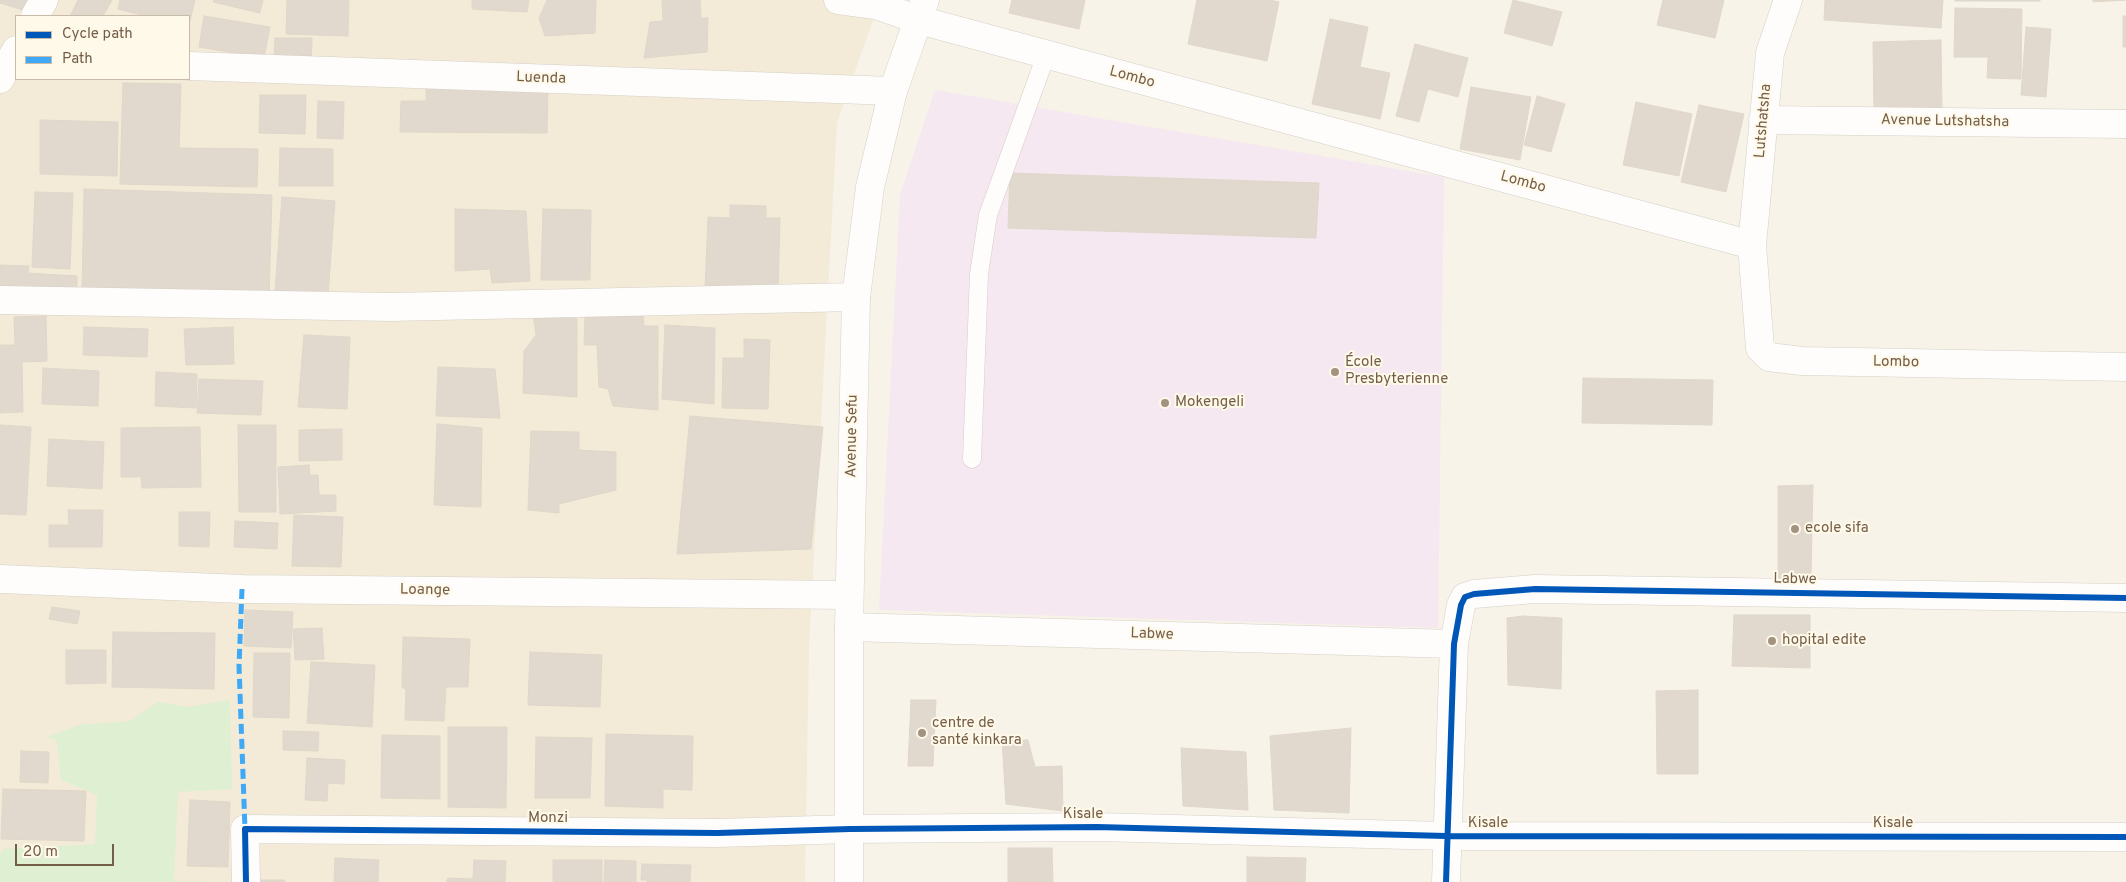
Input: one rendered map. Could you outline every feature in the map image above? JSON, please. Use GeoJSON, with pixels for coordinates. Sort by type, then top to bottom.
{"type":"FeatureCollection","features":[{"type":"Feature","properties":{"kind":"street"},"geometry":{"type":"LineString","coordinates":[[36,15],[44,0]]}},
{"type":"Feature","properties":{"kind":"street","name":"Lombo"},"geometry":{"type":"LineString","coordinates":[[838,0],[922,10],[1046,55],[1752,245],[1760,348],[1769,356],[1802,361],[2126,367]]}},
{"type":"Feature","properties":{"kind":"street","name":"Lutshatsha"},"geometry":{"type":"LineString","coordinates":[[1752,245],[1770,53],[1788,0]]}},
{"type":"Feature","properties":{"kind":"street","name":"Avenue Sefu"},"geometry":{"type":"LineString","coordinates":[[848,882],[850,829],[849,595],[856,297],[870,187],[893,91],[922,10]]}},
{"type":"Feature","properties":{"kind":"street","name":"Luenda"},"geometry":{"type":"LineString","coordinates":[[190,66],[893,91]]}},
{"type":"Feature","properties":{"kind":"street","name":"Avenue Lutshatsha"},"geometry":{"type":"LineString","coordinates":[[1763,120],[2126,124]]}},
{"type":"Feature","properties":{"kind":"street"},"geometry":{"type":"LineString","coordinates":[[0,300],[390,307],[856,297]]}},
{"type":"Feature","properties":{"kind":"street","name":"Loange"},"geometry":{"type":"LineString","coordinates":[[0,579],[242,589],[849,595]]}},
{"type":"Feature","properties":{"kind":"street","name":"Labwe"},"geometry":{"type":"LineString","coordinates":[[849,627],[1454,644],[1460,605],[1465,597],[1474,594],[1535,589],[2126,598]]}},
{"type":"Feature","properties":{"kind":"street"},"geometry":{"type":"LineString","coordinates":[[1446,882],[1447,797],[1450,772],[1454,644]]}},
{"type":"Feature","properties":{"kind":"street","name":"Kisale"},"geometry":{"type":"LineString","coordinates":[[850,829],[1097,827],[1446,836],[2126,837]]}},
{"type":"Feature","properties":{"kind":"street","name":"Monzi"},"geometry":{"type":"LineString","coordinates":[[246,882],[245,829],[718,833],[850,829]]}},
{"type":"Feature","properties":{"kind":"lane"},"geometry":{"type":"LineString","coordinates":[[972,458],[979,274],[988,216],[1046,55]]}},
{"type":"Feature","properties":{"kind":"shaded area"},"geometry":{"type":"Polygon","coordinates":[[[0,0],[880,0],[837,123],[809,648],[805,882],[0,882],[0,0]]]}},
{"type":"Feature","properties":{"kind":"shaded area","name":"Mokengeli"},"geometry":{"type":"Polygon","coordinates":[[[935,90],[1444,177],[1438,628],[879,610],[900,195],[935,90]]]}},
{"type":"Feature","properties":{"kind":"green space"},"geometry":{"type":"Polygon","coordinates":[[[230,700],[232,789],[178,792],[174,881],[234,882],[0,882],[0,854],[4,849],[95,844],[97,795],[61,780],[57,741],[47,737],[79,725],[130,721],[158,702],[187,707],[230,700]]]}},
{"type":"Feature","properties":{"kind":"building"},"geometry":{"type":"Polygon","coordinates":[[[0,0],[29,0],[26,11],[0,3],[0,0]]]}},
{"type":"Feature","properties":{"kind":"building"},"geometry":{"type":"Polygon","coordinates":[[[78,0],[112,0],[104,15],[70,15],[78,0]]]}},
{"type":"Feature","properties":{"kind":"building"},"geometry":{"type":"Polygon","coordinates":[[[120,0],[195,0],[190,21],[190,15],[141,15],[118,9],[120,0]]]}},
{"type":"Feature","properties":{"kind":"building"},"geometry":{"type":"Polygon","coordinates":[[[214,0],[263,0],[260,13],[213,2],[214,0]]]}},
{"type":"Feature","properties":{"kind":"building"},"geometry":{"type":"Polygon","coordinates":[[[287,0],[349,0],[348,36],[286,34],[287,0]]]}},
{"type":"Feature","properties":{"kind":"building"},"geometry":{"type":"Polygon","coordinates":[[[472,0],[529,0],[527,12],[472,9],[472,0]]]}},
{"type":"Feature","properties":{"kind":"building"},"geometry":{"type":"Polygon","coordinates":[[[547,0],[596,0],[595,33],[545,36],[539,18],[547,0]]]}},
{"type":"Feature","properties":{"kind":"building"},"geometry":{"type":"Polygon","coordinates":[[[662,0],[700,0],[701,18],[708,18],[707,52],[644,58],[650,22],[663,21],[662,0]]]}},
{"type":"Feature","properties":{"kind":"building"},"geometry":{"type":"Polygon","coordinates":[[[1012,0],[1085,0],[1079,29],[1009,13],[1012,0]]]}},
{"type":"Feature","properties":{"kind":"building"},"geometry":{"type":"Polygon","coordinates":[[[1197,0],[1270,0],[1279,2],[1267,61],[1188,44],[1197,0]]]}},
{"type":"Feature","properties":{"kind":"building"},"geometry":{"type":"Polygon","coordinates":[[[1513,0],[1562,12],[1552,46],[1504,33],[1513,0]]]}},
{"type":"Feature","properties":{"kind":"building"},"geometry":{"type":"Polygon","coordinates":[[[1663,0],[1724,0],[1715,38],[1657,25],[1663,0]]]}},
{"type":"Feature","properties":{"kind":"building"},"geometry":{"type":"Polygon","coordinates":[[[1825,0],[1943,0],[1941,28],[1824,20],[1825,0]]]}},
{"type":"Feature","properties":{"kind":"building"},"geometry":{"type":"Polygon","coordinates":[[[1955,0],[2040,1],[1955,1],[1955,0]]]}},
{"type":"Feature","properties":{"kind":"building"},"geometry":{"type":"Polygon","coordinates":[[[2093,0],[2126,0],[2093,2],[2093,0]]]}},
{"type":"Feature","properties":{"kind":"building"},"geometry":{"type":"Polygon","coordinates":[[[1955,8],[2022,9],[2021,79],[1987,78],[1988,57],[1954,57],[1955,8]]]}},
{"type":"Feature","properties":{"kind":"building"},"geometry":{"type":"Polygon","coordinates":[[[204,16],[270,27],[264,58],[199,47],[204,16]]]}},
{"type":"Feature","properties":{"kind":"building"},"geometry":{"type":"Polygon","coordinates":[[[2123,16],[2126,16],[2126,47],[2123,47],[2123,16]]]}},
{"type":"Feature","properties":{"kind":"building"},"geometry":{"type":"Polygon","coordinates":[[[1330,19],[1368,27],[1360,67],[1390,73],[1380,119],[1312,104],[1330,19]]]}},
{"type":"Feature","properties":{"kind":"building"},"geometry":{"type":"Polygon","coordinates":[[[2026,27],[2051,29],[2046,97],[2021,95],[2026,27]]]}},
{"type":"Feature","properties":{"kind":"building"},"geometry":{"type":"Polygon","coordinates":[[[275,38],[312,38],[311,66],[274,66],[275,38]]]}},
{"type":"Feature","properties":{"kind":"building"},"geometry":{"type":"Polygon","coordinates":[[[1941,40],[1942,110],[1874,111],[1873,42],[1941,40]]]}},
{"type":"Feature","properties":{"kind":"building"},"geometry":{"type":"Polygon","coordinates":[[[1415,44],[1468,58],[1458,97],[1428,89],[1419,122],[1396,116],[1415,44]]]}},
{"type":"Feature","properties":{"kind":"building"},"geometry":{"type":"Polygon","coordinates":[[[123,83],[181,84],[179,148],[258,149],[257,187],[120,184],[123,83]]]}},
{"type":"Feature","properties":{"kind":"building"},"geometry":{"type":"Polygon","coordinates":[[[426,86],[548,87],[547,133],[400,132],[401,101],[426,101],[426,86]]]}},
{"type":"Feature","properties":{"kind":"building"},"geometry":{"type":"Polygon","coordinates":[[[1471,87],[1531,97],[1520,160],[1460,149],[1471,87]]]}},
{"type":"Feature","properties":{"kind":"building"},"geometry":{"type":"Polygon","coordinates":[[[260,95],[306,95],[305,134],[259,133],[260,95]]]}},
{"type":"Feature","properties":{"kind":"building"},"geometry":{"type":"Polygon","coordinates":[[[1537,96],[1565,104],[1551,152],[1524,145],[1537,96]]]}},
{"type":"Feature","properties":{"kind":"building"},"geometry":{"type":"Polygon","coordinates":[[[318,101],[344,102],[343,139],[317,138],[318,101]]]}},
{"type":"Feature","properties":{"kind":"building"},"geometry":{"type":"Polygon","coordinates":[[[1636,102],[1692,114],[1679,176],[1623,165],[1636,102]]]}},
{"type":"Feature","properties":{"kind":"building"},"geometry":{"type":"Polygon","coordinates":[[[1699,105],[1744,114],[1726,192],[1681,182],[1699,105]]]}},
{"type":"Feature","properties":{"kind":"building"},"geometry":{"type":"Polygon","coordinates":[[[40,120],[118,122],[117,176],[40,174],[40,120]]]}},
{"type":"Feature","properties":{"kind":"building"},"geometry":{"type":"Polygon","coordinates":[[[280,148],[333,149],[333,186],[279,186],[280,148]]]}},
{"type":"Feature","properties":{"kind":"building"},"geometry":{"type":"Polygon","coordinates":[[[1010,173],[1319,183],[1316,238],[1008,228],[1010,173]]]}},
{"type":"Feature","properties":{"kind":"building"},"geometry":{"type":"Polygon","coordinates":[[[84,189],[272,195],[269,299],[82,293],[84,189]]]}},
{"type":"Feature","properties":{"kind":"building"},"geometry":{"type":"Polygon","coordinates":[[[35,192],[73,193],[70,269],[32,267],[35,192]]]}},
{"type":"Feature","properties":{"kind":"building"},"geometry":{"type":"Polygon","coordinates":[[[282,197],[335,201],[328,295],[275,291],[282,197]]]}},
{"type":"Feature","properties":{"kind":"building"},"geometry":{"type":"Polygon","coordinates":[[[730,205],[766,206],[766,218],[780,218],[778,291],[705,289],[708,217],[730,218],[730,205]]]}},
{"type":"Feature","properties":{"kind":"building"},"geometry":{"type":"Polygon","coordinates":[[[455,209],[526,211],[530,281],[492,283],[490,269],[455,271],[455,209]]]}},
{"type":"Feature","properties":{"kind":"building"},"geometry":{"type":"Polygon","coordinates":[[[543,209],[591,210],[590,280],[541,280],[543,209]]]}},
{"type":"Feature","properties":{"kind":"building"},"geometry":{"type":"Polygon","coordinates":[[[0,265],[29,266],[28,273],[77,276],[77,291],[0,288],[0,265]]]}},
{"type":"Feature","properties":{"kind":"building"},"geometry":{"type":"Polygon","coordinates":[[[533,314],[577,319],[577,397],[523,393],[524,351],[536,335],[533,314]]]}},
{"type":"Feature","properties":{"kind":"building"},"geometry":{"type":"Polygon","coordinates":[[[46,316],[47,361],[22,362],[23,412],[0,413],[0,345],[15,345],[14,317],[46,316]]]}},
{"type":"Feature","properties":{"kind":"building"},"geometry":{"type":"Polygon","coordinates":[[[643,316],[644,326],[658,326],[658,410],[613,406],[608,389],[599,387],[597,345],[584,345],[585,317],[643,316]]]}},
{"type":"Feature","properties":{"kind":"building"},"geometry":{"type":"Polygon","coordinates":[[[665,325],[715,328],[714,404],[662,399],[665,325]]]}},
{"type":"Feature","properties":{"kind":"building"},"geometry":{"type":"Polygon","coordinates":[[[84,327],[148,329],[147,357],[83,355],[84,327]]]}},
{"type":"Feature","properties":{"kind":"building"},"geometry":{"type":"Polygon","coordinates":[[[233,327],[234,364],[186,365],[184,329],[233,327]]]}},
{"type":"Feature","properties":{"kind":"building"},"geometry":{"type":"Polygon","coordinates":[[[304,335],[350,337],[347,409],[298,407],[304,335]]]}},
{"type":"Feature","properties":{"kind":"building"},"geometry":{"type":"Polygon","coordinates":[[[744,339],[770,340],[768,409],[722,408],[723,358],[744,358],[744,339]]]}},
{"type":"Feature","properties":{"kind":"building"},"geometry":{"type":"Polygon","coordinates":[[[438,367],[495,369],[500,418],[436,416],[438,367]]]}},
{"type":"Feature","properties":{"kind":"building"},"geometry":{"type":"Polygon","coordinates":[[[43,368],[99,371],[98,406],[42,404],[43,368]]]}},
{"type":"Feature","properties":{"kind":"building"},"geometry":{"type":"Polygon","coordinates":[[[156,372],[197,374],[196,408],[155,406],[156,372]]]}},
{"type":"Feature","properties":{"kind":"building"},"geometry":{"type":"Polygon","coordinates":[[[1583,378],[1713,380],[1712,425],[1582,423],[1583,378]]]}},
{"type":"Feature","properties":{"kind":"building"},"geometry":{"type":"Polygon","coordinates":[[[199,379],[263,381],[261,415],[197,413],[199,379]]]}},
{"type":"Feature","properties":{"kind":"building"},"geometry":{"type":"Polygon","coordinates":[[[690,416],[823,427],[811,549],[677,554],[690,416]]]}},
{"type":"Feature","properties":{"kind":"building"},"geometry":{"type":"Polygon","coordinates":[[[437,424],[482,428],[481,507],[434,505],[437,424]]]}},
{"type":"Feature","properties":{"kind":"building"},"geometry":{"type":"Polygon","coordinates":[[[0,425],[31,427],[26,515],[0,514],[0,425]]]}},
{"type":"Feature","properties":{"kind":"building"},"geometry":{"type":"Polygon","coordinates":[[[238,425],[276,425],[276,512],[239,512],[238,425]]]}},
{"type":"Feature","properties":{"kind":"building"},"geometry":{"type":"Polygon","coordinates":[[[200,427],[201,487],[142,488],[141,477],[121,477],[121,428],[200,427]]]}},
{"type":"Feature","properties":{"kind":"building"},"geometry":{"type":"Polygon","coordinates":[[[342,429],[342,460],[299,461],[299,430],[342,429]]]}},
{"type":"Feature","properties":{"kind":"building"},"geometry":{"type":"Polygon","coordinates":[[[531,431],[579,432],[579,450],[616,452],[616,490],[559,504],[559,513],[528,510],[531,431]]]}},
{"type":"Feature","properties":{"kind":"building"},"geometry":{"type":"Polygon","coordinates":[[[49,439],[104,442],[102,489],[47,486],[49,439]]]}},
{"type":"Feature","properties":{"kind":"building"},"geometry":{"type":"Polygon","coordinates":[[[309,465],[310,475],[318,475],[319,495],[336,495],[336,511],[280,514],[278,467],[309,465]]]}},
{"type":"Feature","properties":{"kind":"building","name":"ecole sifa"},"geometry":{"type":"Polygon","coordinates":[[[1813,485],[1811,573],[1778,578],[1778,486],[1813,485]]]}},
{"type":"Feature","properties":{"kind":"building"},"geometry":{"type":"Polygon","coordinates":[[[68,510],[103,510],[102,547],[49,547],[49,525],[69,525],[68,510]]]}},
{"type":"Feature","properties":{"kind":"building"},"geometry":{"type":"Polygon","coordinates":[[[179,512],[210,512],[209,547],[179,546],[179,512]]]}},
{"type":"Feature","properties":{"kind":"building"},"geometry":{"type":"Polygon","coordinates":[[[294,515],[343,517],[341,567],[292,566],[294,515]]]}},
{"type":"Feature","properties":{"kind":"building"},"geometry":{"type":"Polygon","coordinates":[[[235,521],[278,523],[277,549],[234,547],[235,521]]]}},
{"type":"Feature","properties":{"kind":"building"},"geometry":{"type":"Polygon","coordinates":[[[52,607],[80,611],[77,624],[49,619],[52,607]]]}},
{"type":"Feature","properties":{"kind":"building"},"geometry":{"type":"Polygon","coordinates":[[[245,610],[293,612],[291,648],[244,646],[245,610]]]}},
{"type":"Feature","properties":{"kind":"building","name":"hopital edite"},"geometry":{"type":"Polygon","coordinates":[[[1734,615],[1810,615],[1810,668],[1732,666],[1734,615]]]}},
{"type":"Feature","properties":{"kind":"building"},"geometry":{"type":"Polygon","coordinates":[[[1523,616],[1562,618],[1561,689],[1508,685],[1507,618],[1523,616]]]}},
{"type":"Feature","properties":{"kind":"building"},"geometry":{"type":"Polygon","coordinates":[[[322,628],[324,659],[295,660],[293,629],[322,628]]]}},
{"type":"Feature","properties":{"kind":"building"},"geometry":{"type":"Polygon","coordinates":[[[113,632],[215,633],[214,689],[112,687],[113,632]]]}},
{"type":"Feature","properties":{"kind":"building"},"geometry":{"type":"Polygon","coordinates":[[[403,637],[470,639],[468,687],[446,687],[444,721],[405,720],[406,690],[402,687],[403,637]]]}},
{"type":"Feature","properties":{"kind":"building"},"geometry":{"type":"Polygon","coordinates":[[[66,650],[106,650],[106,683],[66,684],[66,650]]]}},
{"type":"Feature","properties":{"kind":"building"},"geometry":{"type":"Polygon","coordinates":[[[530,652],[602,655],[600,707],[528,705],[530,652]]]}},
{"type":"Feature","properties":{"kind":"building"},"geometry":{"type":"Polygon","coordinates":[[[254,653],[290,653],[289,718],[253,717],[254,653]]]}},
{"type":"Feature","properties":{"kind":"building"},"geometry":{"type":"Polygon","coordinates":[[[311,662],[375,665],[372,727],[307,723],[311,662]]]}},
{"type":"Feature","properties":{"kind":"building"},"geometry":{"type":"Polygon","coordinates":[[[1698,690],[1698,774],[1657,774],[1656,691],[1698,690]]]}},
{"type":"Feature","properties":{"kind":"building","name":"centre de santé kinkara"},"geometry":{"type":"Polygon","coordinates":[[[911,700],[936,700],[933,766],[908,766],[911,700]]]}},
{"type":"Feature","properties":{"kind":"building"},"geometry":{"type":"Polygon","coordinates":[[[448,727],[507,727],[506,808],[448,807],[448,727]]]}},
{"type":"Feature","properties":{"kind":"building"},"geometry":{"type":"Polygon","coordinates":[[[1351,728],[1349,813],[1274,810],[1270,736],[1351,728]]]}},
{"type":"Feature","properties":{"kind":"building"},"geometry":{"type":"Polygon","coordinates":[[[283,731],[319,732],[318,751],[283,750],[283,731]]]}},
{"type":"Feature","properties":{"kind":"building"},"geometry":{"type":"Polygon","coordinates":[[[606,734],[693,736],[692,790],[663,789],[663,808],[605,806],[606,734]]]}},
{"type":"Feature","properties":{"kind":"building"},"geometry":{"type":"Polygon","coordinates":[[[382,735],[440,736],[440,799],[381,798],[382,735]]]}},
{"type":"Feature","properties":{"kind":"building"},"geometry":{"type":"Polygon","coordinates":[[[536,737],[592,738],[590,798],[535,798],[536,737]]]}},
{"type":"Feature","properties":{"kind":"building"},"geometry":{"type":"Polygon","coordinates":[[[1002,740],[1028,740],[1035,767],[1062,766],[1063,811],[1006,804],[1002,740]]]}},
{"type":"Feature","properties":{"kind":"building"},"geometry":{"type":"Polygon","coordinates":[[[1181,748],[1246,752],[1248,810],[1183,806],[1181,748]]]}},
{"type":"Feature","properties":{"kind":"building"},"geometry":{"type":"Polygon","coordinates":[[[21,751],[49,752],[48,783],[20,782],[21,751]]]}},
{"type":"Feature","properties":{"kind":"building"},"geometry":{"type":"Polygon","coordinates":[[[307,758],[345,760],[344,784],[328,783],[327,801],[305,800],[307,758]]]}},
{"type":"Feature","properties":{"kind":"building"},"geometry":{"type":"Polygon","coordinates":[[[3,789],[86,791],[84,841],[1,839],[3,789]]]}},
{"type":"Feature","properties":{"kind":"building"},"geometry":{"type":"Polygon","coordinates":[[[190,800],[230,802],[228,867],[187,866],[190,800]]]}},
{"type":"Feature","properties":{"kind":"building"},"geometry":{"type":"Polygon","coordinates":[[[1008,848],[1052,848],[1053,882],[1008,882],[1008,848]]]}},
{"type":"Feature","properties":{"kind":"building"},"geometry":{"type":"Polygon","coordinates":[[[1247,857],[1306,858],[1305,882],[1247,882],[1247,857]]]}},
{"type":"Feature","properties":{"kind":"building"},"geometry":{"type":"Polygon","coordinates":[[[335,858],[379,860],[378,882],[334,882],[335,858]]]}},
{"type":"Feature","properties":{"kind":"building"},"geometry":{"type":"Polygon","coordinates":[[[474,860],[506,861],[505,882],[446,882],[448,878],[473,879],[474,860]]]}},
{"type":"Feature","properties":{"kind":"building"},"geometry":{"type":"Polygon","coordinates":[[[553,860],[602,860],[602,882],[553,882],[553,860]]]}},
{"type":"Feature","properties":{"kind":"building"},"geometry":{"type":"Polygon","coordinates":[[[605,860],[636,861],[636,882],[604,882],[605,860]]]}},
{"type":"Feature","properties":{"kind":"building"},"geometry":{"type":"Polygon","coordinates":[[[642,864],[691,865],[690,882],[647,882],[647,880],[641,880],[642,864]]]}},
{"type":"Feature","properties":{"kind":"building"},"geometry":{"type":"Polygon","coordinates":[[[253,880],[285,880],[285,882],[253,882],[253,880]]]}},
{"type":"Feature","properties":{"kind":"marked path"},"geometry":{"type":"LineString","coordinates":[[242,589],[239,666],[245,829]]}},
{"type":"Feature","properties":{"kind":"cycle path"},"geometry":{"type":"LineString","coordinates":[[1446,882],[1454,644],[1461,605],[1465,597],[1474,594],[1535,589],[2126,598]]}},
{"type":"Feature","properties":{"kind":"cycle path"},"geometry":{"type":"LineString","coordinates":[[246,882],[245,829],[718,833],[850,829],[1097,827],[1446,836],[2126,837]]}},
{"type":"Feature","properties":{"kind":"place","name":"École Presbyterienne"},"geometry":{"type":"Point","coordinates":[1335,372]}},
{"type":"Feature","properties":{"kind":"place","name":"Mokengeli"},"geometry":{"type":"Point","coordinates":[1165,403]}},
{"type":"Feature","properties":{"kind":"place","name":"ecole sifa"},"geometry":{"type":"Point","coordinates":[1795,529]}},
{"type":"Feature","properties":{"kind":"place","name":"hopital edite"},"geometry":{"type":"Point","coordinates":[1772,641]}},
{"type":"Feature","properties":{"kind":"place","name":"centre de santé kinkara"},"geometry":{"type":"Point","coordinates":[922,733]}}]}
